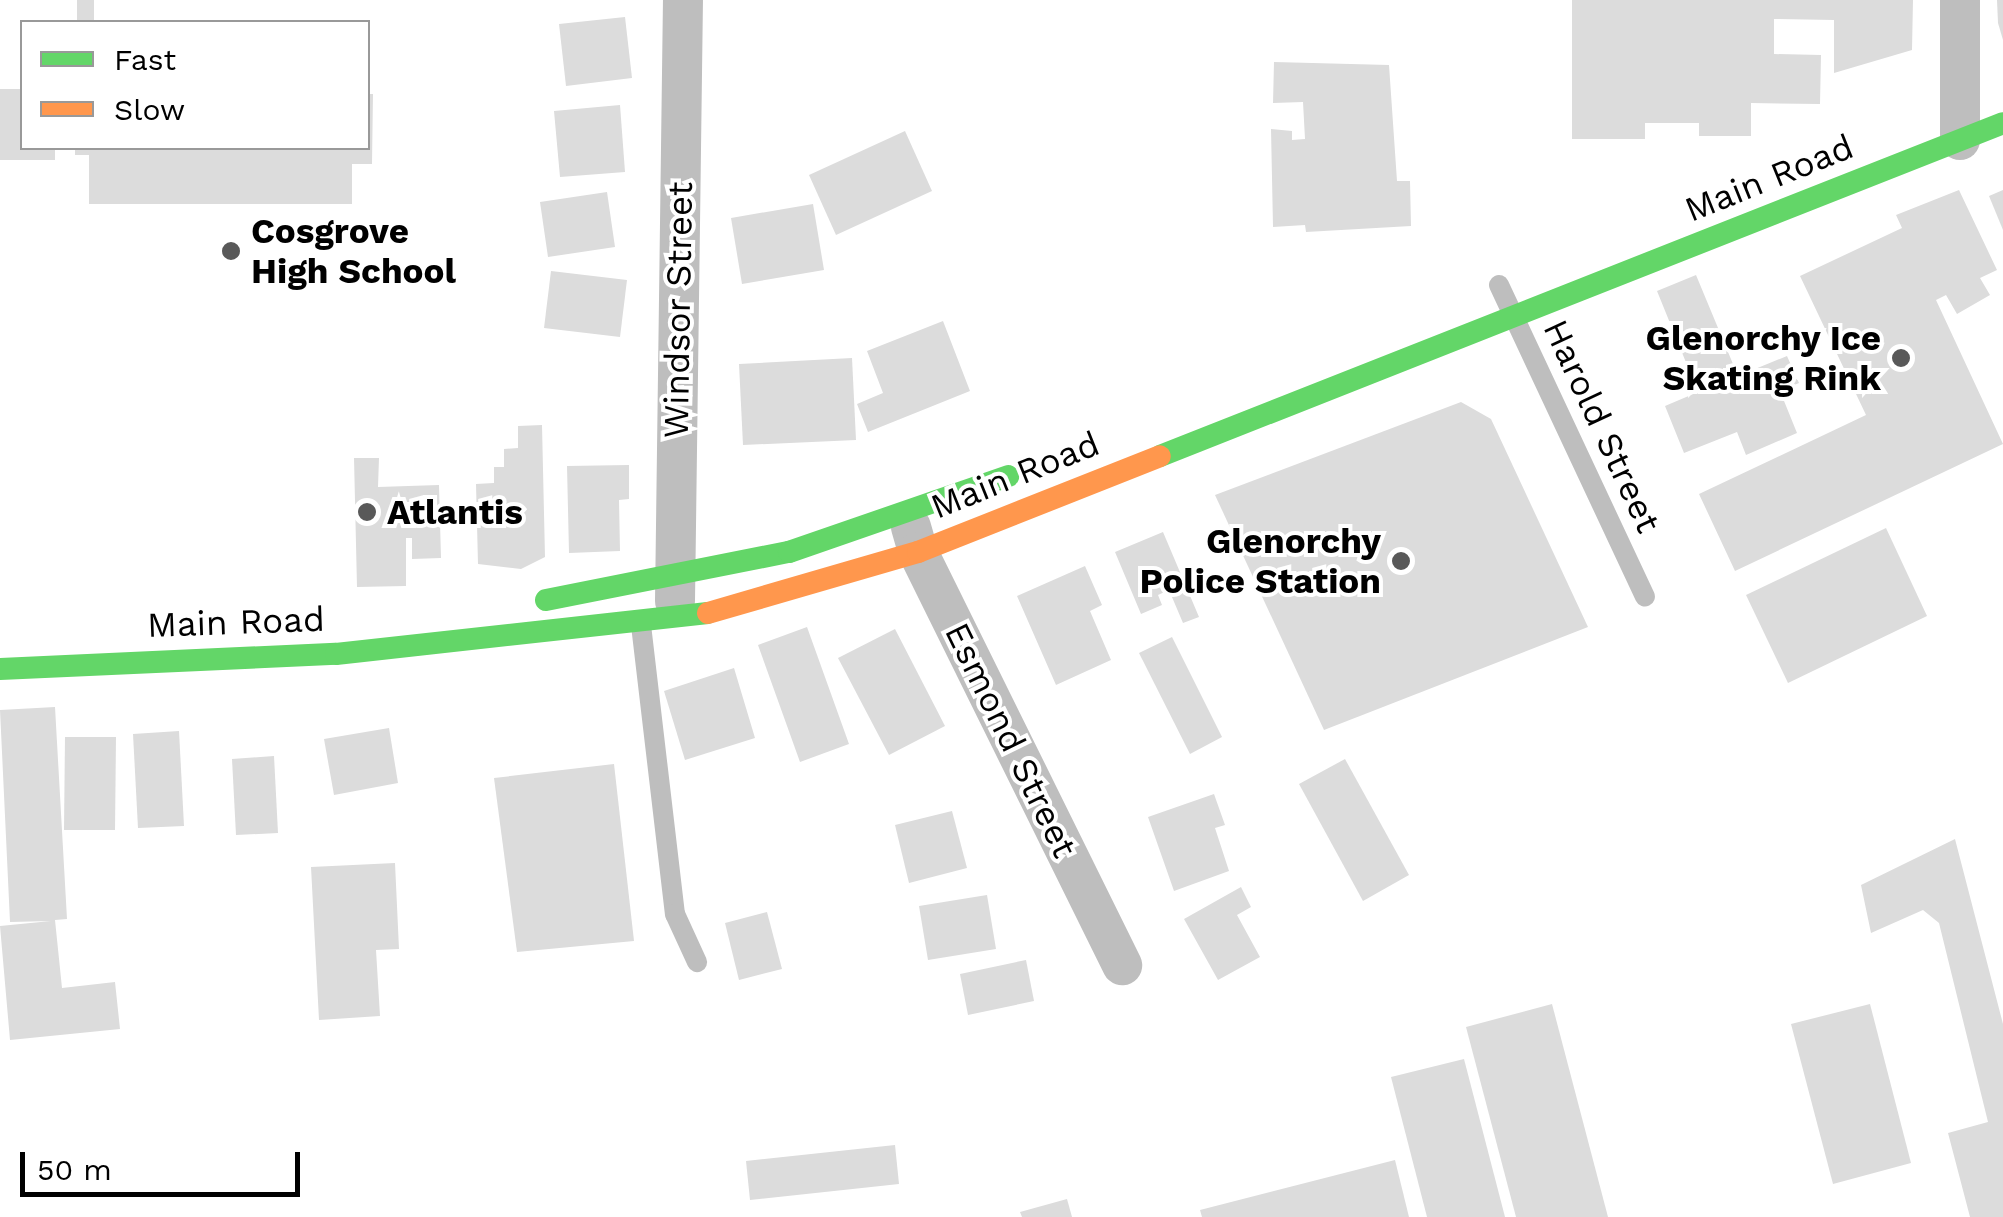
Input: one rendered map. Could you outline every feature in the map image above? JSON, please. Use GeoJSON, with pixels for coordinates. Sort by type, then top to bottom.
{"type":"FeatureCollection","features":[{"type":"Feature","properties":{"kind":"main road","name":"Main Road"},"geometry":{"type":"LineString","coordinates":[[0,669],[336,654],[658,621],[738,606],[912,533],[1516,316],[1963,114],[2003,124]]}},
{"type":"Feature","properties":{"kind":"main road"},"geometry":{"type":"LineString","coordinates":[[1470,297],[1509,281]]}},
{"type":"Feature","properties":{"kind":"main road","name":"Main Road"},"geometry":{"type":"LineString","coordinates":[[530,602],[788,552],[912,533],[1036,465]]}},
{"type":"Feature","properties":{"kind":"street","name":"Windsor Street"},"geometry":{"type":"LineString","coordinates":[[658,621],[674,576],[683,0]]}},
{"type":"Feature","properties":{"kind":"street"},"geometry":{"type":"LineString","coordinates":[[1960,0],[1963,114]]}},
{"type":"Feature","properties":{"kind":"street","name":"Esmond Street"},"geometry":{"type":"LineString","coordinates":[[912,533],[1122,965]]}},
{"type":"Feature","properties":{"kind":"lane","name":"Harold Street"},"geometry":{"type":"LineString","coordinates":[[1509,281],[1516,316],[1645,596]]}},
{"type":"Feature","properties":{"kind":"lane"},"geometry":{"type":"LineString","coordinates":[[658,621],[674,914],[697,962]]}},
{"type":"Feature","properties":{"kind":"building"},"geometry":{"type":"Polygon","coordinates":[[[77,0],[94,0],[94,20],[77,20],[77,0]]]}},
{"type":"Feature","properties":{"kind":"building"},"geometry":{"type":"Polygon","coordinates":[[[1572,0],[1913,0],[1912,50],[1834,73],[1834,20],[1774,19],[1774,54],[1821,55],[1820,104],[1751,103],[1751,136],[1699,136],[1699,123],[1645,123],[1645,139],[1572,139],[1572,0]]]}},
{"type":"Feature","properties":{"kind":"building"},"geometry":{"type":"Polygon","coordinates":[[[1997,0],[2003,0],[2003,40],[1998,23],[1997,0]]]}},
{"type":"Feature","properties":{"kind":"building"},"geometry":{"type":"Polygon","coordinates":[[[625,17],[632,78],[566,86],[559,24],[625,17]]]}},
{"type":"Feature","properties":{"kind":"building"},"geometry":{"type":"Polygon","coordinates":[[[1274,62],[1389,65],[1397,181],[1410,181],[1411,226],[1306,232],[1305,225],[1273,227],[1271,129],[1292,131],[1292,140],[1305,139],[1303,102],[1273,103],[1274,62]]]}},
{"type":"Feature","properties":{"kind":"building"},"geometry":{"type":"Polygon","coordinates":[[[0,89],[20,89],[20,150],[55,150],[55,160],[0,160],[0,89]]]}},
{"type":"Feature","properties":{"kind":"building"},"geometry":{"type":"Polygon","coordinates":[[[373,94],[372,164],[352,164],[352,204],[89,204],[89,155],[75,155],[75,150],[370,150],[373,94]]]}},
{"type":"Feature","properties":{"kind":"building"},"geometry":{"type":"Polygon","coordinates":[[[620,105],[625,172],[560,177],[554,111],[620,105]]]}},
{"type":"Feature","properties":{"kind":"building"},"geometry":{"type":"Polygon","coordinates":[[[905,131],[932,191],[836,235],[809,175],[905,131]]]}},
{"type":"Feature","properties":{"kind":"building","name":"Glenorchy Ice Skating Rink"},"geometry":{"type":"Polygon","coordinates":[[[1959,190],[1997,270],[1980,278],[1990,295],[1957,314],[1946,295],[1936,300],[2003,444],[1735,571],[1699,494],[1866,415],[1800,276],[1902,228],[1896,215],[1959,190]]]}},
{"type":"Feature","properties":{"kind":"building"},"geometry":{"type":"Polygon","coordinates":[[[2003,190],[2003,230],[1989,196],[2003,190]]]}},
{"type":"Feature","properties":{"kind":"building"},"geometry":{"type":"Polygon","coordinates":[[[607,192],[615,247],[548,257],[540,202],[607,192]]]}},
{"type":"Feature","properties":{"kind":"building"},"geometry":{"type":"Polygon","coordinates":[[[813,204],[824,270],[742,284],[731,218],[813,204]]]}},
{"type":"Feature","properties":{"kind":"building"},"geometry":{"type":"Polygon","coordinates":[[[551,271],[627,280],[620,337],[544,328],[551,271]]]}},
{"type":"Feature","properties":{"kind":"building"},"geometry":{"type":"Polygon","coordinates":[[[1696,275],[1738,376],[1787,356],[1799,383],[1780,391],[1797,433],[1746,455],[1737,432],[1684,453],[1665,406],[1698,392],[1657,291],[1696,275]]]}},
{"type":"Feature","properties":{"kind":"building"},"geometry":{"type":"Polygon","coordinates":[[[943,321],[970,391],[868,432],[857,404],[883,393],[867,351],[943,321]]]}},
{"type":"Feature","properties":{"kind":"building"},"geometry":{"type":"Polygon","coordinates":[[[852,358],[856,440],[743,445],[739,364],[852,358]]]}},
{"type":"Feature","properties":{"kind":"building","name":"Glenorchy Police Station"},"geometry":{"type":"Polygon","coordinates":[[[1461,402],[1491,419],[1588,627],[1324,730],[1215,495],[1461,402]]]}},
{"type":"Feature","properties":{"kind":"building"},"geometry":{"type":"Polygon","coordinates":[[[542,425],[545,557],[521,569],[478,564],[476,484],[494,483],[494,467],[504,467],[504,449],[518,448],[518,426],[542,425]]]}},
{"type":"Feature","properties":{"kind":"building"},"geometry":{"type":"Polygon","coordinates":[[[354,458],[379,458],[378,487],[439,485],[441,558],[412,559],[412,538],[406,538],[406,586],[357,587],[354,458]]]}},
{"type":"Feature","properties":{"kind":"building"},"geometry":{"type":"Polygon","coordinates":[[[629,465],[629,499],[619,500],[620,551],[569,553],[567,466],[629,465]]]}},
{"type":"Feature","properties":{"kind":"building"},"geometry":{"type":"Polygon","coordinates":[[[1886,528],[1927,616],[1788,683],[1746,595],[1886,528]]]}},
{"type":"Feature","properties":{"kind":"building"},"geometry":{"type":"Polygon","coordinates":[[[1163,532],[1199,617],[1183,623],[1169,590],[1158,595],[1162,605],[1141,614],[1115,552],[1163,532]]]}},
{"type":"Feature","properties":{"kind":"building"},"geometry":{"type":"Polygon","coordinates":[[[1085,566],[1102,605],[1090,611],[1111,660],[1056,685],[1017,596],[1085,566]]]}},
{"type":"Feature","properties":{"kind":"building"},"geometry":{"type":"Polygon","coordinates":[[[807,627],[849,744],[800,762],[758,645],[807,627]]]}},
{"type":"Feature","properties":{"kind":"building"},"geometry":{"type":"Polygon","coordinates":[[[895,629],[945,726],[889,755],[838,658],[895,629]]]}},
{"type":"Feature","properties":{"kind":"building"},"geometry":{"type":"Polygon","coordinates":[[[1172,637],[1222,737],[1190,754],[1139,653],[1172,637]]]}},
{"type":"Feature","properties":{"kind":"building"},"geometry":{"type":"Polygon","coordinates":[[[734,668],[755,738],[685,760],[664,691],[734,668]]]}},
{"type":"Feature","properties":{"kind":"building"},"geometry":{"type":"Polygon","coordinates":[[[55,707],[67,919],[55,920],[62,988],[115,982],[120,1029],[10,1040],[0,926],[51,921],[10,922],[0,710],[55,707]]]}},
{"type":"Feature","properties":{"kind":"building"},"geometry":{"type":"Polygon","coordinates":[[[389,728],[398,783],[334,795],[324,739],[389,728]]]}},
{"type":"Feature","properties":{"kind":"building"},"geometry":{"type":"Polygon","coordinates":[[[179,731],[184,826],[138,828],[133,734],[179,731]]]}},
{"type":"Feature","properties":{"kind":"building"},"geometry":{"type":"Polygon","coordinates":[[[65,737],[116,737],[115,830],[64,830],[65,737]]]}},
{"type":"Feature","properties":{"kind":"building"},"geometry":{"type":"Polygon","coordinates":[[[274,756],[278,833],[236,835],[232,759],[274,756]]]}},
{"type":"Feature","properties":{"kind":"building"},"geometry":{"type":"Polygon","coordinates":[[[1345,759],[1409,875],[1363,901],[1299,784],[1345,759]]]}},
{"type":"Feature","properties":{"kind":"building"},"geometry":{"type":"Polygon","coordinates":[[[614,764],[634,941],[517,952],[494,778],[614,764]]]}},
{"type":"Feature","properties":{"kind":"building"},"geometry":{"type":"Polygon","coordinates":[[[1214,794],[1225,825],[1215,828],[1229,871],[1174,891],[1148,817],[1214,794]]]}},
{"type":"Feature","properties":{"kind":"building"},"geometry":{"type":"Polygon","coordinates":[[[952,811],[967,868],[909,883],[895,825],[952,811]]]}},
{"type":"Feature","properties":{"kind":"building"},"geometry":{"type":"Polygon","coordinates":[[[1955,839],[2003,1024],[2003,1217],[1970,1217],[1948,1133],[1988,1122],[1939,923],[1923,910],[1871,933],[1861,885],[1955,839]]]}},
{"type":"Feature","properties":{"kind":"building"},"geometry":{"type":"Polygon","coordinates":[[[395,863],[399,949],[376,950],[380,1016],[319,1020],[311,867],[395,863]]]}},
{"type":"Feature","properties":{"kind":"building"},"geometry":{"type":"Polygon","coordinates":[[[1241,887],[1251,907],[1237,915],[1260,957],[1218,980],[1184,919],[1241,887]]]}},
{"type":"Feature","properties":{"kind":"building"},"geometry":{"type":"Polygon","coordinates":[[[987,895],[996,949],[928,960],[919,906],[987,895]]]}},
{"type":"Feature","properties":{"kind":"building"},"geometry":{"type":"Polygon","coordinates":[[[767,912],[782,969],[739,980],[725,923],[767,912]]]}},
{"type":"Feature","properties":{"kind":"building"},"geometry":{"type":"Polygon","coordinates":[[[1026,960],[1034,1001],[968,1015],[960,974],[1026,960]]]}},
{"type":"Feature","properties":{"kind":"building"},"geometry":{"type":"Polygon","coordinates":[[[1552,1004],[1608,1217],[1516,1217],[1466,1027],[1552,1004]]]}},
{"type":"Feature","properties":{"kind":"building"},"geometry":{"type":"Polygon","coordinates":[[[1870,1004],[1911,1163],[1833,1184],[1791,1024],[1870,1004]]]}},
{"type":"Feature","properties":{"kind":"building"},"geometry":{"type":"Polygon","coordinates":[[[1464,1059],[1505,1217],[1427,1217],[1391,1077],[1464,1059]]]}},
{"type":"Feature","properties":{"kind":"building"},"geometry":{"type":"Polygon","coordinates":[[[895,1145],[899,1184],[750,1200],[746,1161],[895,1145]]]}},
{"type":"Feature","properties":{"kind":"building"},"geometry":{"type":"Polygon","coordinates":[[[1395,1160],[1409,1217],[1202,1217],[1200,1210],[1395,1160]]]}},
{"type":"Feature","properties":{"kind":"building"},"geometry":{"type":"Polygon","coordinates":[[[1067,1199],[1072,1217],[1022,1217],[1020,1212],[1067,1199]]]}},
{"type":"Feature","properties":{"kind":"traffic: fast"},"geometry":{"type":"LineString","coordinates":[[1160,456],[2003,123]]}},
{"type":"Feature","properties":{"kind":"traffic: fast"},"geometry":{"type":"LineString","coordinates":[[546,600],[789,552],[1008,476]]}},
{"type":"Feature","properties":{"kind":"traffic: fast"},"geometry":{"type":"LineString","coordinates":[[0,669],[336,654],[708,613]]}},
{"type":"Feature","properties":{"kind":"traffic: slow"},"geometry":{"type":"LineString","coordinates":[[708,613],[918,552],[1160,456]]}},
{"type":"Feature","properties":{"kind":"place","name":"Cosgrove High School"},"geometry":{"type":"Point","coordinates":[231,251]}},
{"type":"Feature","properties":{"kind":"place","name":"Glenorchy Ice Skating Rink"},"geometry":{"type":"Point","coordinates":[1901,358]}},
{"type":"Feature","properties":{"kind":"place","name":"Atlantis"},"geometry":{"type":"Point","coordinates":[367,512]}},
{"type":"Feature","properties":{"kind":"place","name":"Glenorchy Police Station"},"geometry":{"type":"Point","coordinates":[1401,561]}}]}
